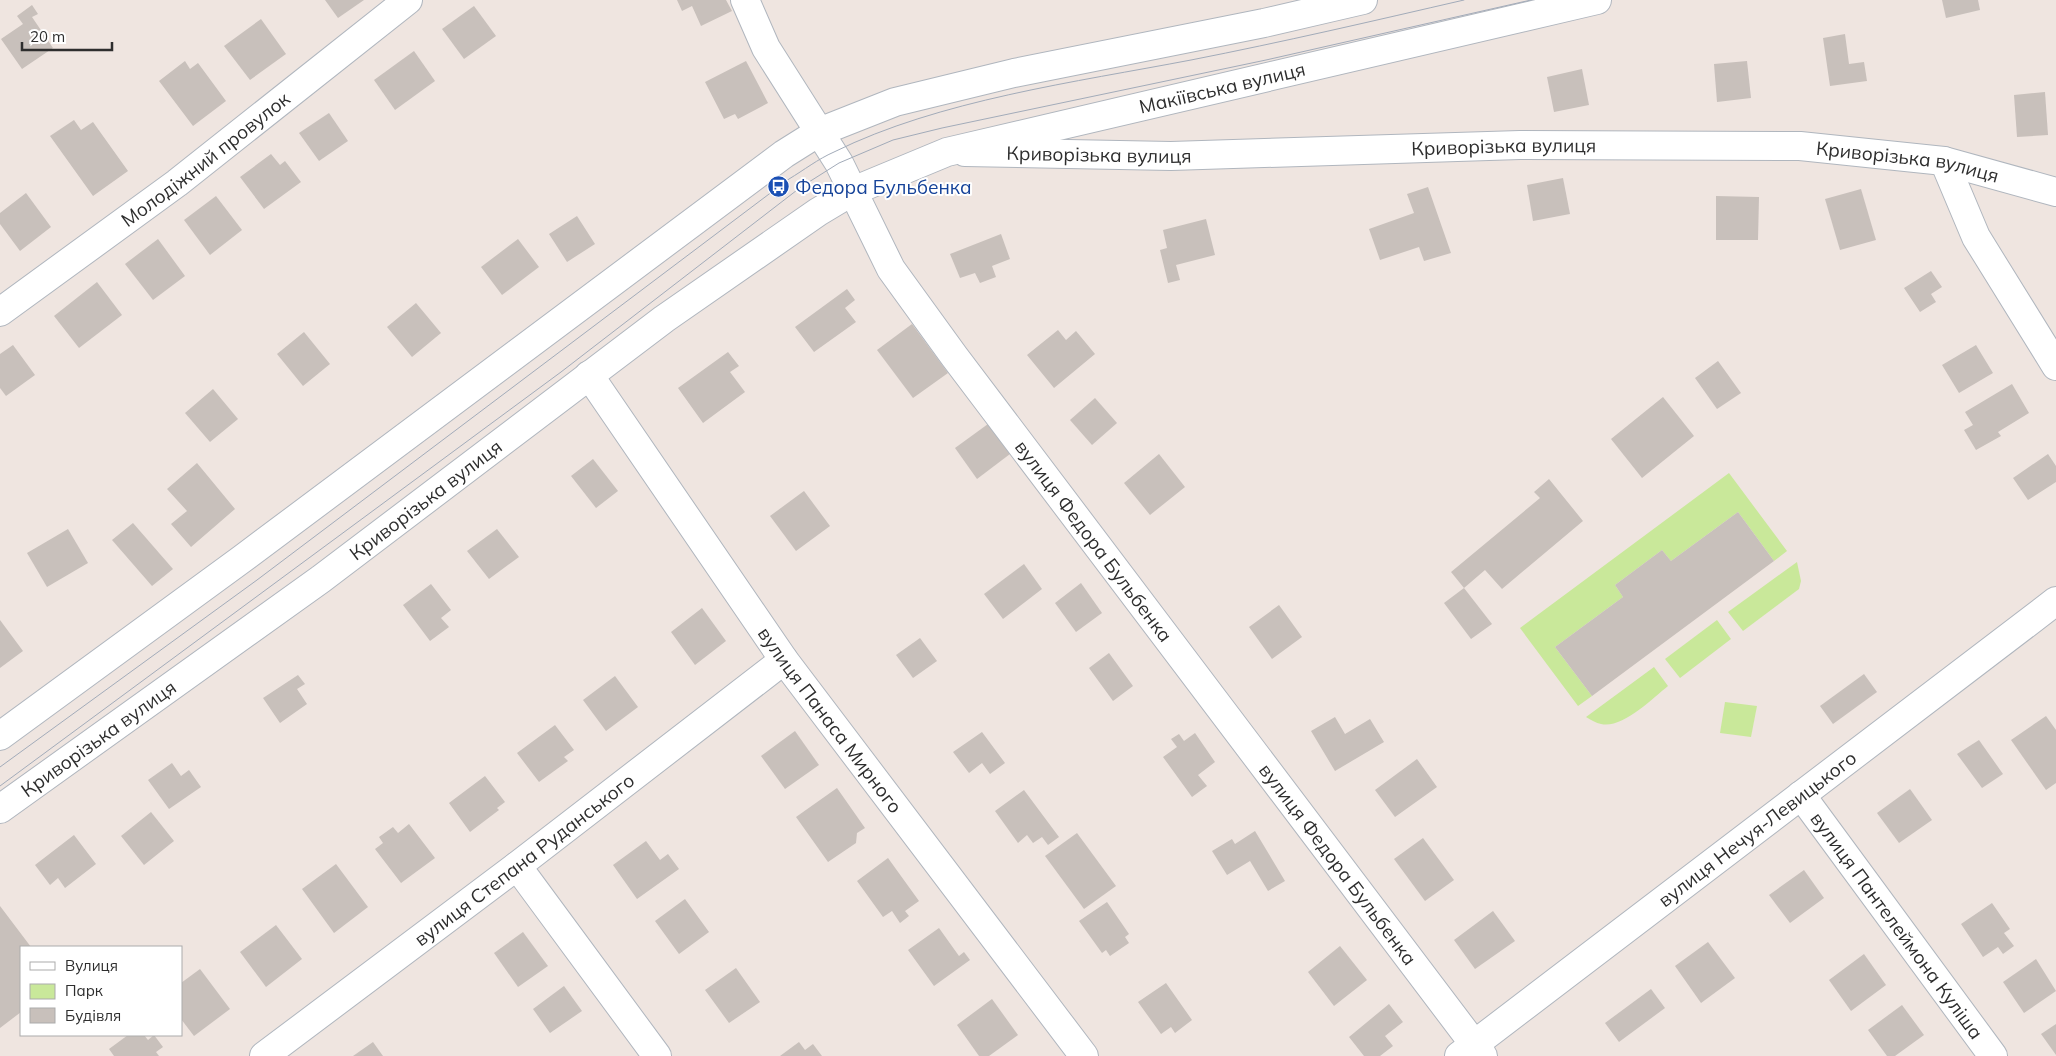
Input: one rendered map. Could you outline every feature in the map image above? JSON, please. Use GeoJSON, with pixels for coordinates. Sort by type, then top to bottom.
{"type":"FeatureCollection","features":[{"type":"Feature","properties":{"kind":"street","name":"Молодіжний провулок"},"geometry":{"type":"LineString","coordinates":[[0,312],[177,183],[408,0]]}},
{"type":"Feature","properties":{"kind":"street","name":"вулиця Федора Бульбенка"},"geometry":{"type":"LineString","coordinates":[[745,0],[766,48],[833,152],[891,269],[1472,1052]]}},
{"type":"Feature","properties":{"kind":"street"},"geometry":{"type":"LineString","coordinates":[[0,736],[242,559],[784,154],[819,132],[895,102],[913,97],[1014,73],[1264,23],[1363,0]]}},
{"type":"Feature","properties":{"kind":"street","name":"Макіївська вулиця"},"geometry":{"type":"LineString","coordinates":[[853,191],[947,152],[1596,0]]}},
{"type":"Feature","properties":{"kind":"street","name":"Криворізька вулиця"},"geometry":{"type":"LineString","coordinates":[[947,152],[1172,156],[1520,145],[1800,146],[1944,161],[2056,192]]}},
{"type":"Feature","properties":{"kind":"street"},"geometry":{"type":"LineString","coordinates":[[1944,161],[1976,237],[2056,366]]}},
{"type":"Feature","properties":{"kind":"street","name":"Криворізька вулиця"},"geometry":{"type":"LineString","coordinates":[[0,809],[321,579],[589,375],[818,212],[853,191]]}},
{"type":"Feature","properties":{"kind":"street","name":"вулиця Панаса Мирного"},"geometry":{"type":"LineString","coordinates":[[589,375],[784,660],[1084,1056]]}},
{"type":"Feature","properties":{"kind":"street","name":"вулиця Нечуя-Левицького"},"geometry":{"type":"LineString","coordinates":[[1472,1052],[1801,795],[2056,601]]}},
{"type":"Feature","properties":{"kind":"street","name":"вулиця Степана Руданського"},"geometry":{"type":"LineString","coordinates":[[264,1056],[517,866],[784,660]]}},
{"type":"Feature","properties":{"kind":"street","name":"вулиця Пантелеймона Куліша"},"geometry":{"type":"LineString","coordinates":[[1801,795],[1993,1056]]}},
{"type":"Feature","properties":{"kind":"street"},"geometry":{"type":"LineString","coordinates":[[517,866],[657,1056]]}},
{"type":"Feature","properties":{"kind":"green space"},"geometry":{"type":"Polygon","coordinates":[[[1729,473],[1787,551],[1774,561],[1738,512],[1671,561],[1662,550],[1615,585],[1623,597],[1555,647],[1592,696],[1578,706],[1520,628],[1729,473]]]}},
{"type":"Feature","properties":{"kind":"green space"},"geometry":{"type":"Polygon","coordinates":[[[1797,562],[1801,581],[1799,589],[1743,631],[1728,612],[1797,562]]]}},
{"type":"Feature","properties":{"kind":"green space"},"geometry":{"type":"Polygon","coordinates":[[[1717,620],[1731,639],[1680,678],[1665,659],[1717,620]]]}},
{"type":"Feature","properties":{"kind":"green space"},"geometry":{"type":"Polygon","coordinates":[[[1654,667],[1668,686],[1636,712],[1618,722],[1609,724],[1599,724],[1586,717],[1654,667]]]}},
{"type":"Feature","properties":{"kind":"green space"},"geometry":{"type":"Polygon","coordinates":[[[1725,702],[1757,706],[1751,737],[1720,733],[1725,702]]]}},
{"type":"Feature","properties":{"kind":"building"},"geometry":{"type":"Polygon","coordinates":[[[325,0],[364,0],[338,18],[325,0]]]}},
{"type":"Feature","properties":{"kind":"building"},"geometry":{"type":"Polygon","coordinates":[[[677,0],[726,0],[732,11],[701,26],[692,6],[682,11],[677,0]]]}},
{"type":"Feature","properties":{"kind":"building"},"geometry":{"type":"Polygon","coordinates":[[[1942,0],[1978,0],[1980,10],[1946,18],[1942,0]]]}},
{"type":"Feature","properties":{"kind":"building"},"geometry":{"type":"Polygon","coordinates":[[[32,5],[38,14],[32,17],[53,48],[22,69],[1,39],[23,24],[17,16],[32,5]]]}},
{"type":"Feature","properties":{"kind":"building"},"geometry":{"type":"Polygon","coordinates":[[[474,6],[496,36],[464,59],[442,29],[474,6]]]}},
{"type":"Feature","properties":{"kind":"building"},"geometry":{"type":"Polygon","coordinates":[[[261,19],[286,54],[250,80],[224,46],[261,19]]]}},
{"type":"Feature","properties":{"kind":"building"},"geometry":{"type":"Polygon","coordinates":[[[1845,34],[1849,64],[1864,62],[1867,81],[1830,86],[1823,38],[1845,34]]]}},
{"type":"Feature","properties":{"kind":"building"},"geometry":{"type":"Polygon","coordinates":[[[414,51],[435,81],[395,110],[374,80],[414,51]]]}},
{"type":"Feature","properties":{"kind":"building"},"geometry":{"type":"Polygon","coordinates":[[[185,61],[190,69],[198,63],[226,101],[193,126],[159,81],[185,61]]]}},
{"type":"Feature","properties":{"kind":"building"},"geometry":{"type":"Polygon","coordinates":[[[746,61],[768,103],[738,119],[735,114],[724,119],[705,82],[746,61]]]}},
{"type":"Feature","properties":{"kind":"building"},"geometry":{"type":"Polygon","coordinates":[[[1747,61],[1751,98],[1717,102],[1714,64],[1747,61]]]}},
{"type":"Feature","properties":{"kind":"building"},"geometry":{"type":"Polygon","coordinates":[[[1582,69],[1589,105],[1554,112],[1547,77],[1582,69]]]}},
{"type":"Feature","properties":{"kind":"building"},"geometry":{"type":"Polygon","coordinates":[[[2045,92],[2048,135],[2017,137],[2014,95],[2045,92]]]}},
{"type":"Feature","properties":{"kind":"building"},"geometry":{"type":"Polygon","coordinates":[[[329,113],[348,141],[319,161],[299,133],[329,113]]]}},
{"type":"Feature","properties":{"kind":"building"},"geometry":{"type":"Polygon","coordinates":[[[74,120],[81,130],[93,122],[128,171],[93,196],[50,136],[74,120]]]}},
{"type":"Feature","properties":{"kind":"building"},"geometry":{"type":"Polygon","coordinates":[[[271,154],[280,165],[285,161],[301,182],[264,209],[240,177],[271,154]]]}},
{"type":"Feature","properties":{"kind":"building"},"geometry":{"type":"Polygon","coordinates":[[[1563,178],[1570,214],[1533,221],[1527,185],[1563,178]]]}},
{"type":"Feature","properties":{"kind":"building"},"geometry":{"type":"Polygon","coordinates":[[[1428,187],[1451,253],[1424,261],[1419,247],[1380,260],[1369,229],[1414,213],[1407,194],[1428,187]]]}},
{"type":"Feature","properties":{"kind":"building"},"geometry":{"type":"Polygon","coordinates":[[[1861,189],[1876,240],[1840,250],[1825,199],[1861,189]]]}},
{"type":"Feature","properties":{"kind":"building"},"geometry":{"type":"Polygon","coordinates":[[[26,193],[51,227],[20,251],[0,224],[0,213],[26,193]]]}},
{"type":"Feature","properties":{"kind":"building"},"geometry":{"type":"Polygon","coordinates":[[[216,196],[242,230],[210,255],[184,220],[216,196]]]}},
{"type":"Feature","properties":{"kind":"building"},"geometry":{"type":"Polygon","coordinates":[[[1716,196],[1759,197],[1758,240],[1716,240],[1716,196]]]}},
{"type":"Feature","properties":{"kind":"building"},"geometry":{"type":"Polygon","coordinates":[[[577,216],[595,244],[567,262],[549,234],[577,216]]]}},
{"type":"Feature","properties":{"kind":"building"},"geometry":{"type":"Polygon","coordinates":[[[1206,219],[1215,255],[1176,265],[1180,280],[1168,283],[1160,250],[1167,248],[1163,230],[1206,219]]]}},
{"type":"Feature","properties":{"kind":"building"},"geometry":{"type":"Polygon","coordinates":[[[1001,234],[1010,259],[992,266],[996,277],[980,283],[975,273],[960,278],[950,254],[1001,234]]]}},
{"type":"Feature","properties":{"kind":"building"},"geometry":{"type":"Polygon","coordinates":[[[158,239],[185,276],[153,300],[125,264],[158,239]]]}},
{"type":"Feature","properties":{"kind":"building"},"geometry":{"type":"Polygon","coordinates":[[[518,239],[539,267],[502,295],[481,267],[518,239]]]}},
{"type":"Feature","properties":{"kind":"building"},"geometry":{"type":"Polygon","coordinates":[[[1931,271],[1942,287],[1931,294],[1936,302],[1920,312],[1904,288],[1931,271]]]}},
{"type":"Feature","properties":{"kind":"building"},"geometry":{"type":"Polygon","coordinates":[[[97,282],[122,315],[79,348],[54,316],[97,282]]]}},
{"type":"Feature","properties":{"kind":"building"},"geometry":{"type":"Polygon","coordinates":[[[847,289],[855,300],[845,308],[856,322],[814,352],[795,327],[847,289]]]}},
{"type":"Feature","properties":{"kind":"building"},"geometry":{"type":"Polygon","coordinates":[[[416,303],[441,333],[412,357],[387,327],[416,303]]]}},
{"type":"Feature","properties":{"kind":"building"},"geometry":{"type":"Polygon","coordinates":[[[912,324],[948,373],[913,398],[877,350],[912,324]]]}},
{"type":"Feature","properties":{"kind":"building"},"geometry":{"type":"Polygon","coordinates":[[[1058,330],[1066,340],[1076,331],[1095,354],[1054,388],[1027,355],[1058,330]]]}},
{"type":"Feature","properties":{"kind":"building"},"geometry":{"type":"Polygon","coordinates":[[[304,332],[330,364],[303,386],[277,354],[304,332]]]}},
{"type":"Feature","properties":{"kind":"building"},"geometry":{"type":"Polygon","coordinates":[[[13,345],[35,375],[6,396],[0,388],[0,354],[13,345]]]}},
{"type":"Feature","properties":{"kind":"building"},"geometry":{"type":"Polygon","coordinates":[[[1976,345],[1993,373],[1959,393],[1942,365],[1976,345]]]}},
{"type":"Feature","properties":{"kind":"building"},"geometry":{"type":"Polygon","coordinates":[[[728,352],[739,366],[730,372],[745,392],[703,423],[678,388],[728,352]]]}},
{"type":"Feature","properties":{"kind":"building"},"geometry":{"type":"Polygon","coordinates":[[[1718,361],[1741,393],[1717,409],[1695,378],[1718,361]]]}},
{"type":"Feature","properties":{"kind":"building"},"geometry":{"type":"Polygon","coordinates":[[[2012,384],[2029,413],[1998,432],[2001,436],[1976,450],[1964,430],[1973,425],[1965,412],[2012,384]]]}},
{"type":"Feature","properties":{"kind":"building"},"geometry":{"type":"Polygon","coordinates":[[[213,389],[238,419],[210,442],[185,413],[213,389]]]}},
{"type":"Feature","properties":{"kind":"building"},"geometry":{"type":"Polygon","coordinates":[[[1663,397],[1694,436],[1642,478],[1611,439],[1663,397]]]}},
{"type":"Feature","properties":{"kind":"building"},"geometry":{"type":"Polygon","coordinates":[[[1095,398],[1117,423],[1092,445],[1070,420],[1095,398]]]}},
{"type":"Feature","properties":{"kind":"building"},"geometry":{"type":"Polygon","coordinates":[[[988,424],[1010,454],[977,479],[955,448],[988,424]]]}},
{"type":"Feature","properties":{"kind":"building"},"geometry":{"type":"Polygon","coordinates":[[[1159,454],[1185,487],[1150,515],[1124,483],[1159,454]]]}},
{"type":"Feature","properties":{"kind":"building"},"geometry":{"type":"Polygon","coordinates":[[[2048,454],[2056,466],[2056,482],[2028,500],[2013,478],[2048,454]]]}},
{"type":"Feature","properties":{"kind":"building"},"geometry":{"type":"Polygon","coordinates":[[[593,459],[618,491],[596,508],[571,476],[593,459]]]}},
{"type":"Feature","properties":{"kind":"building"},"geometry":{"type":"Polygon","coordinates":[[[197,463],[235,509],[191,547],[171,524],[187,511],[167,489],[197,463]]]}},
{"type":"Feature","properties":{"kind":"building"},"geometry":{"type":"Polygon","coordinates":[[[1549,479],[1583,521],[1502,589],[1485,570],[1464,588],[1451,572],[1540,498],[1534,492],[1549,479]]]}},
{"type":"Feature","properties":{"kind":"building"},"geometry":{"type":"Polygon","coordinates":[[[804,491],[830,526],[796,551],[770,516],[804,491]]]}},
{"type":"Feature","properties":{"kind":"building"},"geometry":{"type":"Polygon","coordinates":[[[1738,512],[1774,561],[1592,696],[1555,647],[1623,597],[1615,585],[1662,550],[1671,561],[1738,512]]]}},
{"type":"Feature","properties":{"kind":"building"},"geometry":{"type":"Polygon","coordinates":[[[133,523],[173,569],[152,586],[112,540],[133,523]]]}},
{"type":"Feature","properties":{"kind":"building"},"geometry":{"type":"Polygon","coordinates":[[[68,529],[88,563],[47,587],[27,553],[68,529]]]}},
{"type":"Feature","properties":{"kind":"building"},"geometry":{"type":"Polygon","coordinates":[[[497,529],[519,557],[489,579],[467,551],[497,529]]]}},
{"type":"Feature","properties":{"kind":"building"},"geometry":{"type":"Polygon","coordinates":[[[1024,564],[1042,589],[1003,619],[984,594],[1024,564]]]}},
{"type":"Feature","properties":{"kind":"building"},"geometry":{"type":"Polygon","coordinates":[[[1081,583],[1102,613],[1076,632],[1055,603],[1081,583]]]}},
{"type":"Feature","properties":{"kind":"building"},"geometry":{"type":"Polygon","coordinates":[[[431,584],[451,610],[441,618],[449,627],[430,641],[403,605],[431,584]]]}},
{"type":"Feature","properties":{"kind":"building"},"geometry":{"type":"Polygon","coordinates":[[[1464,588],[1492,624],[1471,639],[1444,603],[1464,588]]]}},
{"type":"Feature","properties":{"kind":"building"},"geometry":{"type":"Polygon","coordinates":[[[1279,605],[1302,637],[1272,659],[1249,627],[1279,605]]]}},
{"type":"Feature","properties":{"kind":"building"},"geometry":{"type":"Polygon","coordinates":[[[702,608],[726,641],[695,665],[671,632],[702,608]]]}},
{"type":"Feature","properties":{"kind":"building"},"geometry":{"type":"Polygon","coordinates":[[[0,620],[23,651],[0,668],[0,620]]]}},
{"type":"Feature","properties":{"kind":"building"},"geometry":{"type":"Polygon","coordinates":[[[920,638],[937,661],[913,678],[896,655],[920,638]]]}},
{"type":"Feature","properties":{"kind":"building"},"geometry":{"type":"Polygon","coordinates":[[[1109,653],[1133,686],[1113,701],[1089,668],[1109,653]]]}},
{"type":"Feature","properties":{"kind":"building"},"geometry":{"type":"Polygon","coordinates":[[[1864,674],[1877,692],[1833,724],[1820,706],[1864,674]]]}},
{"type":"Feature","properties":{"kind":"building"},"geometry":{"type":"Polygon","coordinates":[[[298,675],[305,684],[297,689],[307,704],[280,723],[263,698],[298,675]]]}},
{"type":"Feature","properties":{"kind":"building"},"geometry":{"type":"Polygon","coordinates":[[[615,676],[638,707],[606,731],[583,700],[615,676]]]}},
{"type":"Feature","properties":{"kind":"building"},"geometry":{"type":"Polygon","coordinates":[[[2046,716],[2056,730],[2056,783],[2046,790],[2011,740],[2046,716]]]}},
{"type":"Feature","properties":{"kind":"building"},"geometry":{"type":"Polygon","coordinates":[[[1335,717],[1345,734],[1370,719],[1384,742],[1335,771],[1311,731],[1335,717]]]}},
{"type":"Feature","properties":{"kind":"building"},"geometry":{"type":"Polygon","coordinates":[[[555,725],[574,750],[564,757],[568,761],[539,782],[517,753],[555,725]]]}},
{"type":"Feature","properties":{"kind":"building"},"geometry":{"type":"Polygon","coordinates":[[[795,731],[819,765],[785,789],[761,756],[795,731]]]}},
{"type":"Feature","properties":{"kind":"building"},"geometry":{"type":"Polygon","coordinates":[[[982,732],[1005,763],[990,774],[982,763],[969,773],[953,752],[982,732]]]}},
{"type":"Feature","properties":{"kind":"building"},"geometry":{"type":"Polygon","coordinates":[[[1195,733],[1215,762],[1198,775],[1207,786],[1192,797],[1163,757],[1177,747],[1171,739],[1179,734],[1184,741],[1195,733]]]}},
{"type":"Feature","properties":{"kind":"building"},"geometry":{"type":"Polygon","coordinates":[[[1979,740],[2003,774],[1982,788],[1957,754],[1979,740]]]}},
{"type":"Feature","properties":{"kind":"building"},"geometry":{"type":"Polygon","coordinates":[[[1417,759],[1437,787],[1395,817],[1375,790],[1417,759]]]}},
{"type":"Feature","properties":{"kind":"building"},"geometry":{"type":"Polygon","coordinates":[[[172,763],[181,776],[189,770],[201,787],[169,809],[148,780],[172,763]]]}},
{"type":"Feature","properties":{"kind":"building"},"geometry":{"type":"Polygon","coordinates":[[[485,776],[505,802],[497,808],[499,810],[470,832],[449,803],[485,776]]]}},
{"type":"Feature","properties":{"kind":"building"},"geometry":{"type":"Polygon","coordinates":[[[837,788],[865,828],[857,833],[856,843],[828,862],[796,817],[837,788]]]}},
{"type":"Feature","properties":{"kind":"building"},"geometry":{"type":"Polygon","coordinates":[[[1910,789],[1932,820],[1899,843],[1877,813],[1910,789]]]}},
{"type":"Feature","properties":{"kind":"building"},"geometry":{"type":"Polygon","coordinates":[[[1024,790],[1059,837],[1048,845],[1042,837],[1033,843],[1027,835],[1018,843],[995,811],[1024,790]]]}},
{"type":"Feature","properties":{"kind":"building"},"geometry":{"type":"Polygon","coordinates":[[[151,812],[174,841],[144,865],[121,836],[151,812]]]}},
{"type":"Feature","properties":{"kind":"building"},"geometry":{"type":"Polygon","coordinates":[[[409,824],[435,858],[401,883],[375,849],[383,843],[379,837],[393,827],[398,833],[409,824]]]}},
{"type":"Feature","properties":{"kind":"building"},"geometry":{"type":"Polygon","coordinates":[[[1255,831],[1285,881],[1268,891],[1250,861],[1227,875],[1212,851],[1232,839],[1235,844],[1255,831]]]}},
{"type":"Feature","properties":{"kind":"building"},"geometry":{"type":"Polygon","coordinates":[[[1077,833],[1116,886],[1084,909],[1045,856],[1077,833]]]}},
{"type":"Feature","properties":{"kind":"building"},"geometry":{"type":"Polygon","coordinates":[[[74,835],[96,864],[65,888],[58,878],[50,885],[35,865],[74,835]]]}},
{"type":"Feature","properties":{"kind":"building"},"geometry":{"type":"Polygon","coordinates":[[[1423,838],[1454,880],[1425,901],[1394,859],[1423,838]]]}},
{"type":"Feature","properties":{"kind":"building"},"geometry":{"type":"Polygon","coordinates":[[[646,841],[660,860],[668,854],[679,869],[637,899],[613,865],[646,841]]]}},
{"type":"Feature","properties":{"kind":"building"},"geometry":{"type":"Polygon","coordinates":[[[888,858],[919,901],[905,911],[909,916],[900,923],[892,911],[883,917],[857,881],[888,858]]]}},
{"type":"Feature","properties":{"kind":"building"},"geometry":{"type":"Polygon","coordinates":[[[336,864],[368,907],[334,933],[302,889],[336,864]]]}},
{"type":"Feature","properties":{"kind":"building"},"geometry":{"type":"Polygon","coordinates":[[[1804,870],[1824,898],[1790,923],[1769,895],[1804,870]]]}},
{"type":"Feature","properties":{"kind":"building"},"geometry":{"type":"Polygon","coordinates":[[[685,899],[709,932],[679,954],[655,921],[685,899]]]}},
{"type":"Feature","properties":{"kind":"building"},"geometry":{"type":"Polygon","coordinates":[[[1107,902],[1129,934],[1125,937],[1129,943],[1110,956],[1106,950],[1102,953],[1079,921],[1107,902]]]}},
{"type":"Feature","properties":{"kind":"building"},"geometry":{"type":"Polygon","coordinates":[[[1992,903],[2010,929],[2004,933],[2014,946],[2003,954],[1998,947],[1983,957],[1961,924],[1992,903]]]}},
{"type":"Feature","properties":{"kind":"building"},"geometry":{"type":"Polygon","coordinates":[[[0,906],[30,946],[20,946],[20,1013],[0,1028],[0,906]]]}},
{"type":"Feature","properties":{"kind":"building"},"geometry":{"type":"Polygon","coordinates":[[[1493,911],[1515,941],[1475,969],[1454,940],[1493,911]]]}},
{"type":"Feature","properties":{"kind":"building"},"geometry":{"type":"Polygon","coordinates":[[[276,925],[302,959],[266,987],[240,952],[276,925]]]}},
{"type":"Feature","properties":{"kind":"building"},"geometry":{"type":"Polygon","coordinates":[[[939,928],[959,956],[964,952],[970,960],[934,986],[908,950],[939,928]]]}},
{"type":"Feature","properties":{"kind":"building"},"geometry":{"type":"Polygon","coordinates":[[[523,932],[548,966],[518,987],[494,953],[523,932]]]}},
{"type":"Feature","properties":{"kind":"building"},"geometry":{"type":"Polygon","coordinates":[[[1708,942],[1735,978],[1701,1003],[1675,966],[1708,942]]]}},
{"type":"Feature","properties":{"kind":"building"},"geometry":{"type":"Polygon","coordinates":[[[1340,946],[1367,980],[1334,1006],[1308,972],[1340,946]]]}},
{"type":"Feature","properties":{"kind":"building"},"geometry":{"type":"Polygon","coordinates":[[[1864,954],[1886,985],[1851,1011],[1829,980],[1864,954]]]}},
{"type":"Feature","properties":{"kind":"building"},"geometry":{"type":"Polygon","coordinates":[[[2036,959],[2056,991],[2024,1013],[2003,982],[2036,959]]]}},
{"type":"Feature","properties":{"kind":"building"},"geometry":{"type":"Polygon","coordinates":[[[736,968],[760,1002],[729,1023],[705,990],[736,968]]]}},
{"type":"Feature","properties":{"kind":"building"},"geometry":{"type":"Polygon","coordinates":[[[200,969],[230,1009],[194,1036],[182,1020],[182,982],[200,969]]]}},
{"type":"Feature","properties":{"kind":"building"},"geometry":{"type":"Polygon","coordinates":[[[1166,983],[1192,1020],[1175,1033],[1171,1027],[1161,1034],[1138,1002],[1166,983]]]}},
{"type":"Feature","properties":{"kind":"building"},"geometry":{"type":"Polygon","coordinates":[[[564,986],[582,1011],[550,1033],[533,1009],[564,986]]]}},
{"type":"Feature","properties":{"kind":"building"},"geometry":{"type":"Polygon","coordinates":[[[1651,989],[1665,1008],[1619,1042],[1605,1023],[1651,989]]]}},
{"type":"Feature","properties":{"kind":"building"},"geometry":{"type":"Polygon","coordinates":[[[992,999],[1018,1035],[989,1056],[979,1056],[957,1025],[992,999]]]}},
{"type":"Feature","properties":{"kind":"building"},"geometry":{"type":"Polygon","coordinates":[[[1389,1004],[1403,1022],[1385,1036],[1393,1046],[1380,1056],[1364,1056],[1349,1037],[1389,1004]]]}},
{"type":"Feature","properties":{"kind":"building"},"geometry":{"type":"Polygon","coordinates":[[[1902,1005],[1924,1035],[1895,1056],[1887,1056],[1868,1030],[1902,1005]]]}},
{"type":"Feature","properties":{"kind":"building"},"geometry":{"type":"Polygon","coordinates":[[[2056,1024],[2056,1055],[2041,1034],[2056,1024]]]}},
{"type":"Feature","properties":{"kind":"building"},"geometry":{"type":"Polygon","coordinates":[[[127,1036],[145,1036],[148,1040],[155,1036],[163,1047],[156,1052],[159,1056],[114,1056],[109,1049],[127,1036]]]}},
{"type":"Feature","properties":{"kind":"building"},"geometry":{"type":"Polygon","coordinates":[[[373,1042],[383,1056],[353,1056],[373,1042]]]}},
{"type":"Feature","properties":{"kind":"building"},"geometry":{"type":"Polygon","coordinates":[[[799,1042],[805,1050],[813,1044],[822,1056],[780,1056],[799,1042]]]}},
{"type":"Feature","properties":{"kind":"tram line"},"geometry":{"type":"LineString","coordinates":[[0,767],[257,580],[789,179],[828,155],[875,134],[963,106],[1055,85],[1260,46],[1464,0]]}},
{"type":"Feature","properties":{"kind":"tram line"},"geometry":{"type":"LineString","coordinates":[[0,786],[561,372],[801,187],[839,163],[893,140],[942,128],[1266,60],[1531,0]]}},
{"type":"Feature","properties":{"kind":"place","name":"Федора Бульбенка"},"geometry":{"type":"Point","coordinates":[779,187]}}]}
